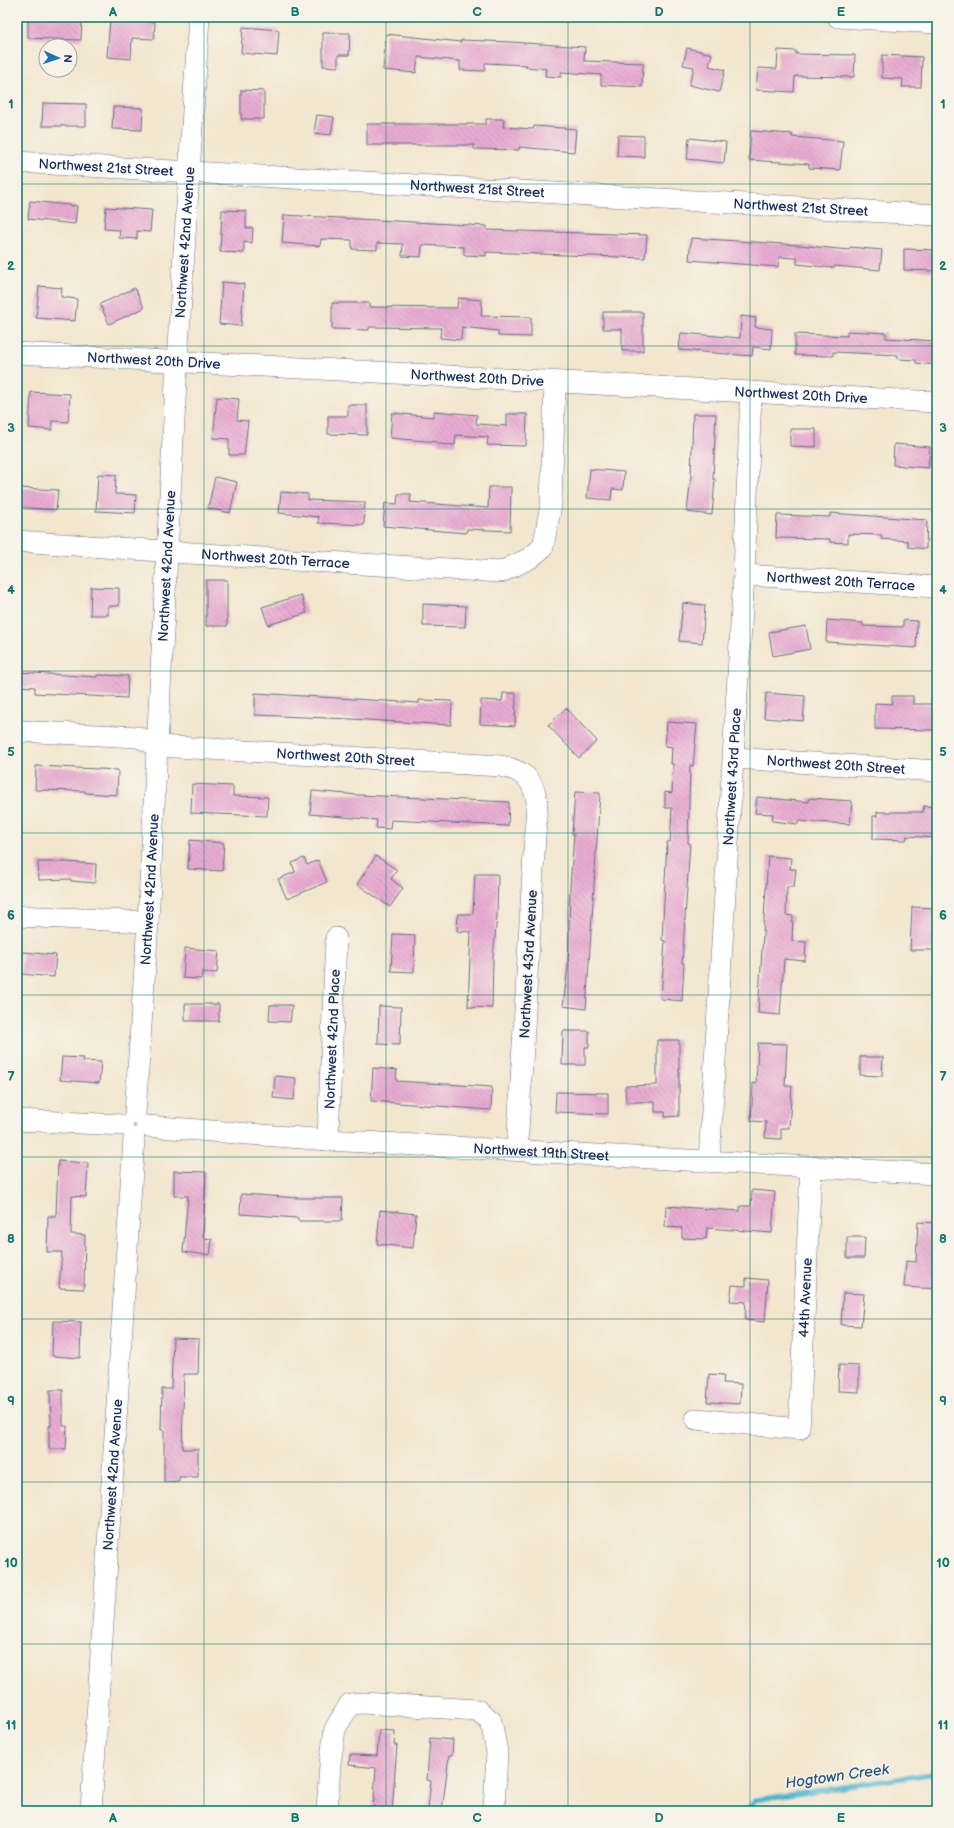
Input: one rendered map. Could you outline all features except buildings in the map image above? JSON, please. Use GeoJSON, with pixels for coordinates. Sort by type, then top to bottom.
{"type":"FeatureCollection","features":[{"type":"Feature","properties":{"kind":"street","name":"Northwest 42nd Avenue"},"geometry":{"type":"LineString","coordinates":[[92,1811],[105,1603],[111,1473],[148,922],[177,362],[199,17]]}},
{"type":"Feature","properties":{"kind":"street"},"geometry":{"type":"LineString","coordinates":[[838,17],[937,23]]}},
{"type":"Feature","properties":{"kind":"street","name":"Northwest 21st Street"},"geometry":{"type":"LineString","coordinates":[[17,162],[937,215]]}},
{"type":"Feature","properties":{"kind":"street","name":"Northwest 20th Drive"},"geometry":{"type":"LineString","coordinates":[[17,353],[555,383],[655,386],[937,402]]}},
{"type":"Feature","properties":{"kind":"street","name":"Northwest 20th Terrace"},"geometry":{"type":"LineString","coordinates":[[17,541],[501,572],[530,558],[543,547],[551,505],[555,383]]}},
{"type":"Feature","properties":{"kind":"street","name":"Northwest 43rd Place"},"geometry":{"type":"LineString","coordinates":[[709,1161],[744,575],[751,392]]}},
{"type":"Feature","properties":{"kind":"street","name":"Northwest 20th Terrace"},"geometry":{"type":"LineString","coordinates":[[744,575],[937,587]]}},
{"type":"Feature","properties":{"kind":"street"},"geometry":{"type":"LineString","coordinates":[[17,731],[138,737],[158,746]]}},
{"type":"Feature","properties":{"kind":"street","name":"Northwest 20th Street"},"geometry":{"type":"LineString","coordinates":[[158,746],[501,766],[516,770],[530,780]]}},
{"type":"Feature","properties":{"kind":"street","name":"Northwest 20th Street"},"geometry":{"type":"LineString","coordinates":[[734,758],[937,771]]}},
{"type":"Feature","properties":{"kind":"street","name":"Northwest 43rd Avenue"},"geometry":{"type":"LineString","coordinates":[[517,1150],[537,801],[535,791],[530,780]]}},
{"type":"Feature","properties":{"kind":"street"},"geometry":{"type":"LineString","coordinates":[[17,916],[148,922]]}},
{"type":"Feature","properties":{"kind":"street","name":"Northwest 42nd Place"},"geometry":{"type":"LineString","coordinates":[[328,1140],[336,938]]}},
{"type":"Feature","properties":{"kind":"street","name":"Northwest 19th Street"},"geometry":{"type":"LineString","coordinates":[[17,1120],[134,1126],[328,1140],[937,1174]]}},
{"type":"Feature","properties":{"kind":"street","name":"44th Avenue"},"geometry":{"type":"LineString","coordinates":[[696,1419],[799,1429],[811,1167]]}},
{"type":"Feature","properties":{"kind":"street"},"geometry":{"type":"LineString","coordinates":[[326,1811],[335,1729],[350,1704],[363,1703],[477,1710],[491,1721],[497,1752],[494,1811]]}},
{"type":"Feature","properties":{"kind":"waterway","name":"Hogtown Creek"},"geometry":{"type":"LineString","coordinates":[[747,1811],[755,1800],[937,1773]]}}]}
